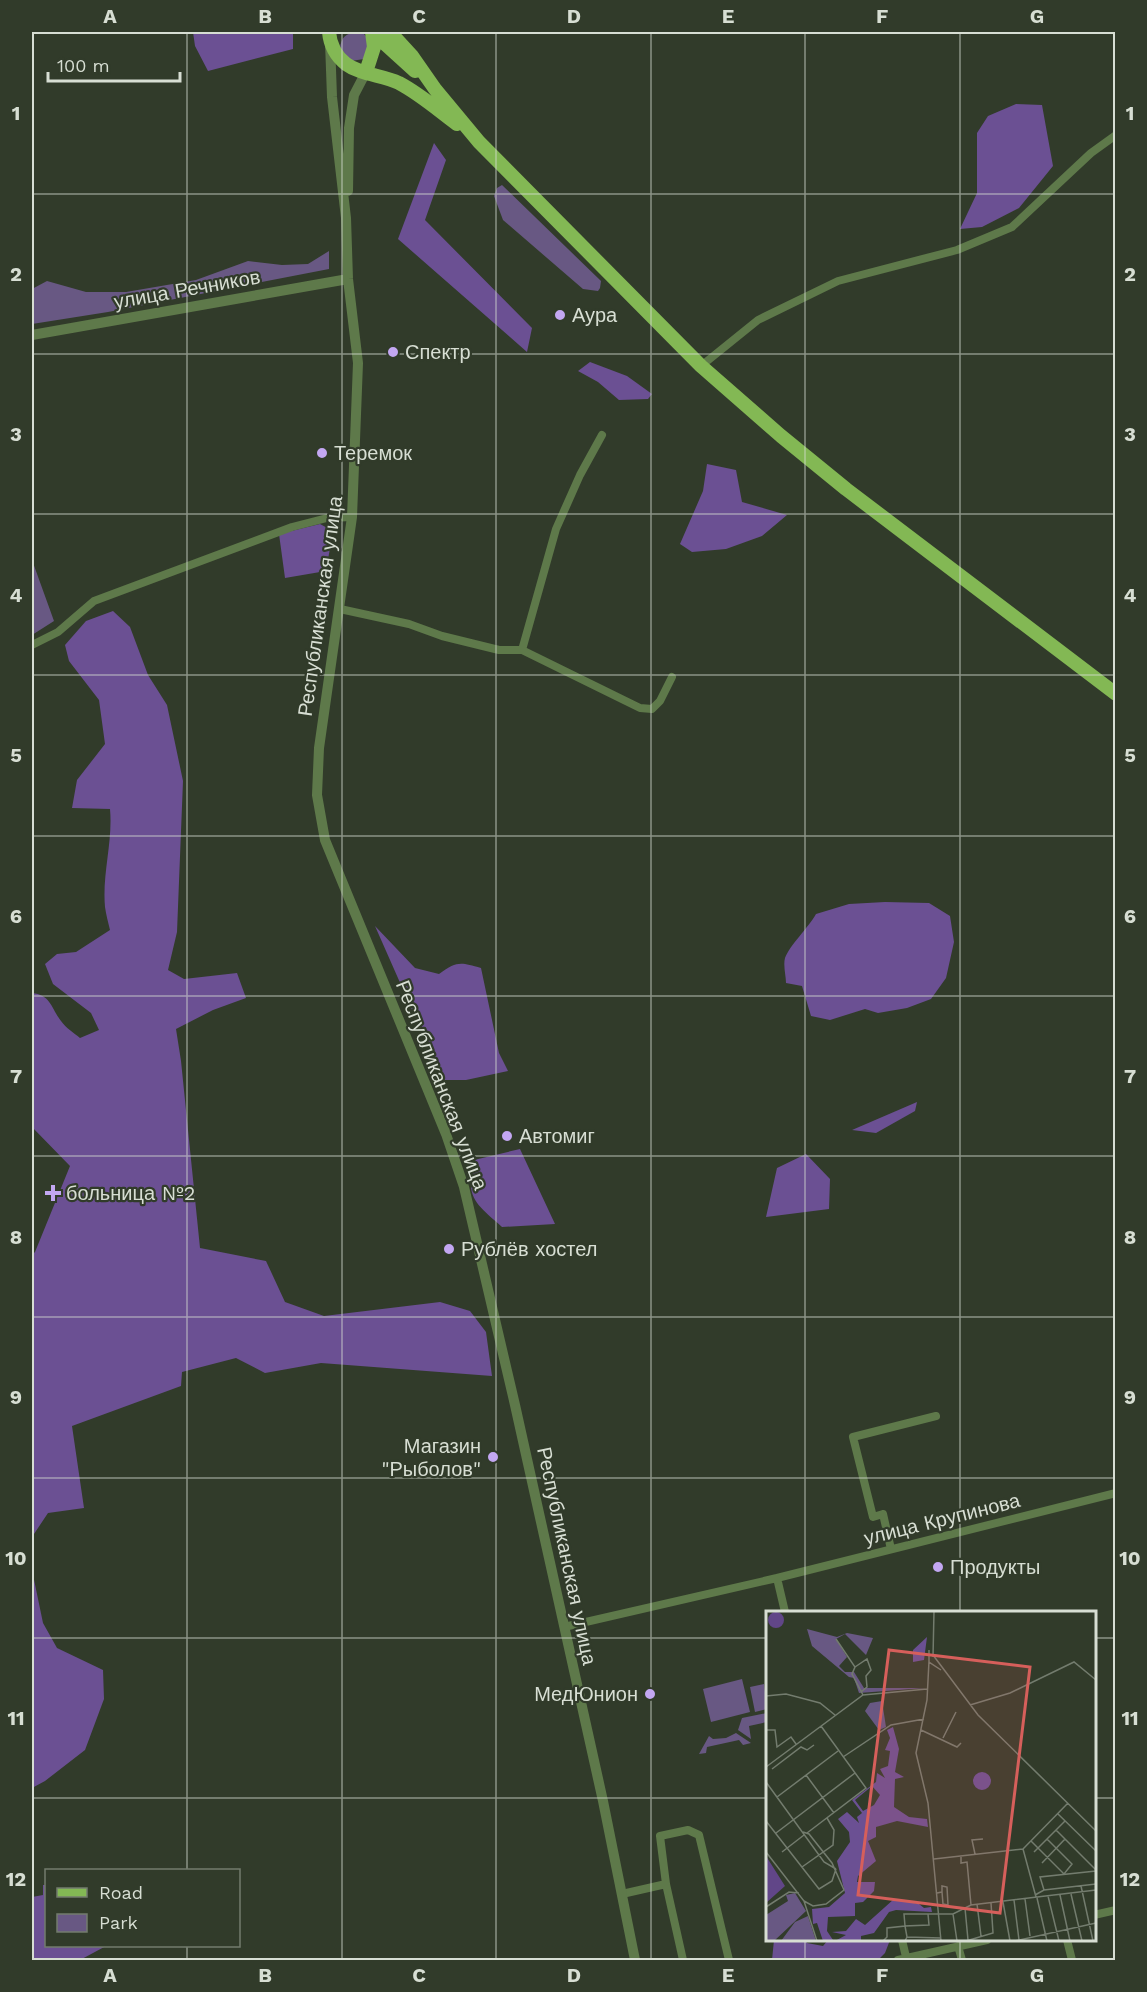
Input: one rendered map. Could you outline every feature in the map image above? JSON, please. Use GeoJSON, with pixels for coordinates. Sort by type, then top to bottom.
{"type":"FeatureCollection","features":[{"type":"Feature","properties":{"kind":"main road"},"geometry":{"type":"LineString","coordinates":[[366,72],[374,47],[372,32]]}},
{"type":"Feature","properties":{"kind":"main road"},"geometry":{"type":"LineString","coordinates":[[372,32],[435,89]]}},
{"type":"Feature","properties":{"kind":"main road"},"geometry":{"type":"LineString","coordinates":[[390,32],[412,56],[435,89],[479,142],[701,366],[780,436],[846,489],[1116,694]]}},
{"type":"Feature","properties":{"kind":"main road"},"geometry":{"type":"LineString","coordinates":[[331,35],[345,63],[357,70],[383,76],[420,96],[479,142]]}},
{"type":"Feature","properties":{"kind":"street"},"geometry":{"type":"LineString","coordinates":[[331,35],[332,98],[346,218]]}},
{"type":"Feature","properties":{"kind":"street"},"geometry":{"type":"LineString","coordinates":[[346,218],[349,128],[354,95],[366,72]]}},
{"type":"Feature","properties":{"kind":"street"},"geometry":{"type":"LineString","coordinates":[[360,85],[383,76]]}},
{"type":"Feature","properties":{"kind":"street"},"geometry":{"type":"LineString","coordinates":[[701,366],[758,320],[838,281],[957,250],[1012,227],[1091,153],[1116,135]]}},
{"type":"Feature","properties":{"kind":"street","name":"Республиканская улица"},"geometry":{"type":"LineString","coordinates":[[346,218],[348,279],[358,363],[352,517],[319,748],[317,795],[325,840],[446,1134],[464,1187],[515,1405],[635,1960]]}},
{"type":"Feature","properties":{"kind":"street","name":"улица Речников"},"geometry":{"type":"LineString","coordinates":[[32,335],[348,279]]}},
{"type":"Feature","properties":{"kind":"street"},"geometry":{"type":"LineString","coordinates":[[522,650],[556,529],[584,467],[602,435]]}},
{"type":"Feature","properties":{"kind":"street"},"geometry":{"type":"LineString","coordinates":[[32,645],[58,632],[94,601],[292,526],[327,518],[352,517]]}},
{"type":"Feature","properties":{"kind":"street"},"geometry":{"type":"LineString","coordinates":[[340,609],[409,624],[442,636],[499,650],[522,650],[640,708],[652,709],[660,701],[672,677]]}},
{"type":"Feature","properties":{"kind":"street"},"geometry":{"type":"LineString","coordinates":[[891,1549],[883,1514],[873,1516],[853,1437],[936,1416]]}},
{"type":"Feature","properties":{"kind":"street","name":"улица Крупинова"},"geometry":{"type":"LineString","coordinates":[[564,1627],[777,1578],[1116,1493]]}},
{"type":"Feature","properties":{"kind":"street"},"geometry":{"type":"LineString","coordinates":[[777,1578],[785,1611]]}},
{"type":"Feature","properties":{"kind":"street"},"geometry":{"type":"LineString","coordinates":[[683,1960],[666,1884],[660,1836],[688,1830],[699,1835],[729,1960]]}},
{"type":"Feature","properties":{"kind":"street"},"geometry":{"type":"LineString","coordinates":[[622,1894],[666,1884]]}},
{"type":"Feature","properties":{"kind":"street"},"geometry":{"type":"LineString","coordinates":[[1096,1915],[1116,1910]]}},
{"type":"Feature","properties":{"kind":"street"},"geometry":{"type":"LineString","coordinates":[[902,1941],[902,1959],[982,1941]]}},
{"type":"Feature","properties":{"kind":"street"},"geometry":{"type":"LineString","coordinates":[[1067,1941],[1072,1960]]}},
{"type":"Feature","properties":{"kind":"street"},"geometry":{"type":"LineString","coordinates":[[958,1946],[962,1960]]}},
{"type":"Feature","properties":{"kind":"green space"},"geometry":{"type":"Polygon","coordinates":[[[357,32],[364,34],[369,40],[364,59],[351,61],[340,49],[345,36],[357,32]]]}},
{"type":"Feature","properties":{"kind":"green space"},"geometry":{"type":"Polygon","coordinates":[[[502,185],[601,281],[598,291],[583,289],[503,220],[494,196],[497,188],[502,185]]]}},
{"type":"Feature","properties":{"kind":"green space"},"geometry":{"type":"Polygon","coordinates":[[[329,251],[329,269],[108,312],[32,324],[32,289],[47,281],[86,292],[126,292],[196,280],[248,261],[282,265],[308,264],[329,251]]]}},
{"type":"Feature","properties":{"kind":"green space"},"geometry":{"type":"Polygon","coordinates":[[[32,560],[54,621],[32,635],[32,560]]]}},
{"type":"Feature","properties":{"kind":"green space"},"geometry":{"type":"Polygon","coordinates":[[[742,1679],[750,1712],[711,1722],[703,1689],[742,1679]]]}},
{"type":"Feature","properties":{"kind":"green space"},"geometry":{"type":"Polygon","coordinates":[[[764,1684],[766,1709],[755,1712],[750,1687],[764,1684]]]}},
{"type":"Feature","properties":{"kind":"green space"},"geometry":{"type":"Polygon","coordinates":[[[766,1713],[766,1722],[749,1726],[751,1739],[738,1730],[742,1718],[766,1713]]]}},
{"type":"Feature","properties":{"kind":"green space"},"geometry":{"type":"Polygon","coordinates":[[[736,1733],[751,1743],[743,1745],[739,1740],[707,1747],[706,1753],[699,1754],[709,1736],[713,1739],[726,1738],[736,1733]]]}},
{"type":"Feature","properties":{"kind":"shaded area"},"geometry":{"type":"Polygon","coordinates":[[[193,32],[293,32],[293,49],[208,71],[195,46],[193,32]]]}},
{"type":"Feature","properties":{"kind":"shaded area"},"geometry":{"type":"Polygon","coordinates":[[[1016,104],[1042,105],[1053,166],[1019,208],[982,227],[960,229],[977,193],[977,133],[988,116],[1016,104]]]}},
{"type":"Feature","properties":{"kind":"shaded area"},"geometry":{"type":"Polygon","coordinates":[[[434,143],[446,160],[425,220],[532,328],[527,352],[398,239],[434,143]]]}},
{"type":"Feature","properties":{"kind":"shaded area"},"geometry":{"type":"Polygon","coordinates":[[[590,362],[627,376],[652,394],[648,399],[619,400],[598,382],[578,371],[590,362]]]}},
{"type":"Feature","properties":{"kind":"shaded area"},"geometry":{"type":"Polygon","coordinates":[[[707,464],[736,470],[742,502],[787,515],[762,536],[726,549],[692,552],[680,544],[703,491],[707,464]]]}},
{"type":"Feature","properties":{"kind":"shaded area"},"geometry":{"type":"Polygon","coordinates":[[[320,524],[333,531],[326,571],[285,578],[279,534],[320,524]]]}},
{"type":"Feature","properties":{"kind":"shaded area"},"geometry":{"type":"Polygon","coordinates":[[[113,611],[130,627],[148,675],[167,705],[183,781],[177,932],[168,970],[184,979],[237,973],[246,998],[213,1010],[176,1029],[200,1248],[266,1261],[285,1302],[324,1316],[440,1302],[470,1311],[486,1332],[492,1376],[321,1363],[265,1373],[236,1358],[182,1372],[181,1386],[72,1426],[84,1508],[48,1513],[32,1537],[32,1255],[70,1166],[32,1127],[32,993],[47,999],[63,1024],[80,1038],[99,1030],[91,1013],[53,984],[45,964],[57,954],[76,952],[110,930],[104,895],[111,821],[110,809],[72,808],[77,780],[105,744],[99,700],[69,661],[65,645],[86,621],[113,611]]]}},
{"type":"Feature","properties":{"kind":"shaded area"},"geometry":{"type":"Polygon","coordinates":[[[929,903],[950,916],[954,942],[946,978],[931,999],[907,1008],[878,1013],[865,1009],[830,1020],[811,1016],[802,986],[786,983],[784,961],[791,948],[816,914],[849,904],[929,903]]]}},
{"type":"Feature","properties":{"kind":"shaded area"},"geometry":{"type":"Polygon","coordinates":[[[375,926],[415,968],[439,974],[459,964],[481,968],[499,1053],[508,1071],[466,1080],[443,1080],[375,926]]]}},
{"type":"Feature","properties":{"kind":"shaded area"},"geometry":{"type":"Polygon","coordinates":[[[917,1102],[915,1111],[876,1133],[852,1130],[917,1102]]]}},
{"type":"Feature","properties":{"kind":"shaded area"},"geometry":{"type":"Polygon","coordinates":[[[520,1149],[555,1224],[502,1227],[485,1212],[475,1199],[471,1183],[474,1160],[520,1149]]]}},
{"type":"Feature","properties":{"kind":"shaded area"},"geometry":{"type":"Polygon","coordinates":[[[806,1154],[830,1179],[829,1209],[766,1217],[777,1168],[806,1154]]]}},
{"type":"Feature","properties":{"kind":"shaded area"},"geometry":{"type":"Polygon","coordinates":[[[32,1570],[43,1623],[57,1648],[103,1670],[104,1699],[85,1750],[45,1781],[32,1788],[32,1570]]]}},
{"type":"Feature","properties":{"kind":"shaded area"},"geometry":{"type":"Polygon","coordinates":[[[43,1885],[45,1885],[45,1947],[104,1947],[80,1960],[32,1960],[32,1897],[43,1895],[43,1885]]]}},
{"type":"Feature","properties":{"kind":"shaded area"},"geometry":{"type":"Polygon","coordinates":[[[774,1941],[806,1941],[823,1946],[827,1941],[890,1941],[885,1953],[878,1960],[772,1960],[774,1941]]]}},
{"type":"Feature","properties":{"kind":"place","name":"Аура"},"geometry":{"type":"Point","coordinates":[560,315]}},
{"type":"Feature","properties":{"kind":"place","name":"Спектр"},"geometry":{"type":"Point","coordinates":[393,352]}},
{"type":"Feature","properties":{"kind":"place","name":"Теремок"},"geometry":{"type":"Point","coordinates":[322,453]}},
{"type":"Feature","properties":{"kind":"place","name":"Автомиг"},"geometry":{"type":"Point","coordinates":[507,1136]}},
{"type":"Feature","properties":{"kind":"place","name":"больница №2"},"geometry":{"type":"Point","coordinates":[53,1193]}},
{"type":"Feature","properties":{"kind":"place","name":"Рублёв хостел"},"geometry":{"type":"Point","coordinates":[449,1249]}},
{"type":"Feature","properties":{"kind":"place","name":"Магазин \"Рыболов\""},"geometry":{"type":"Point","coordinates":[493,1457]}},
{"type":"Feature","properties":{"kind":"place","name":"Продукты"},"geometry":{"type":"Point","coordinates":[938,1567]}},
{"type":"Feature","properties":{"kind":"place","name":"МедЮнион"},"geometry":{"type":"Point","coordinates":[650,1694]}}]}
